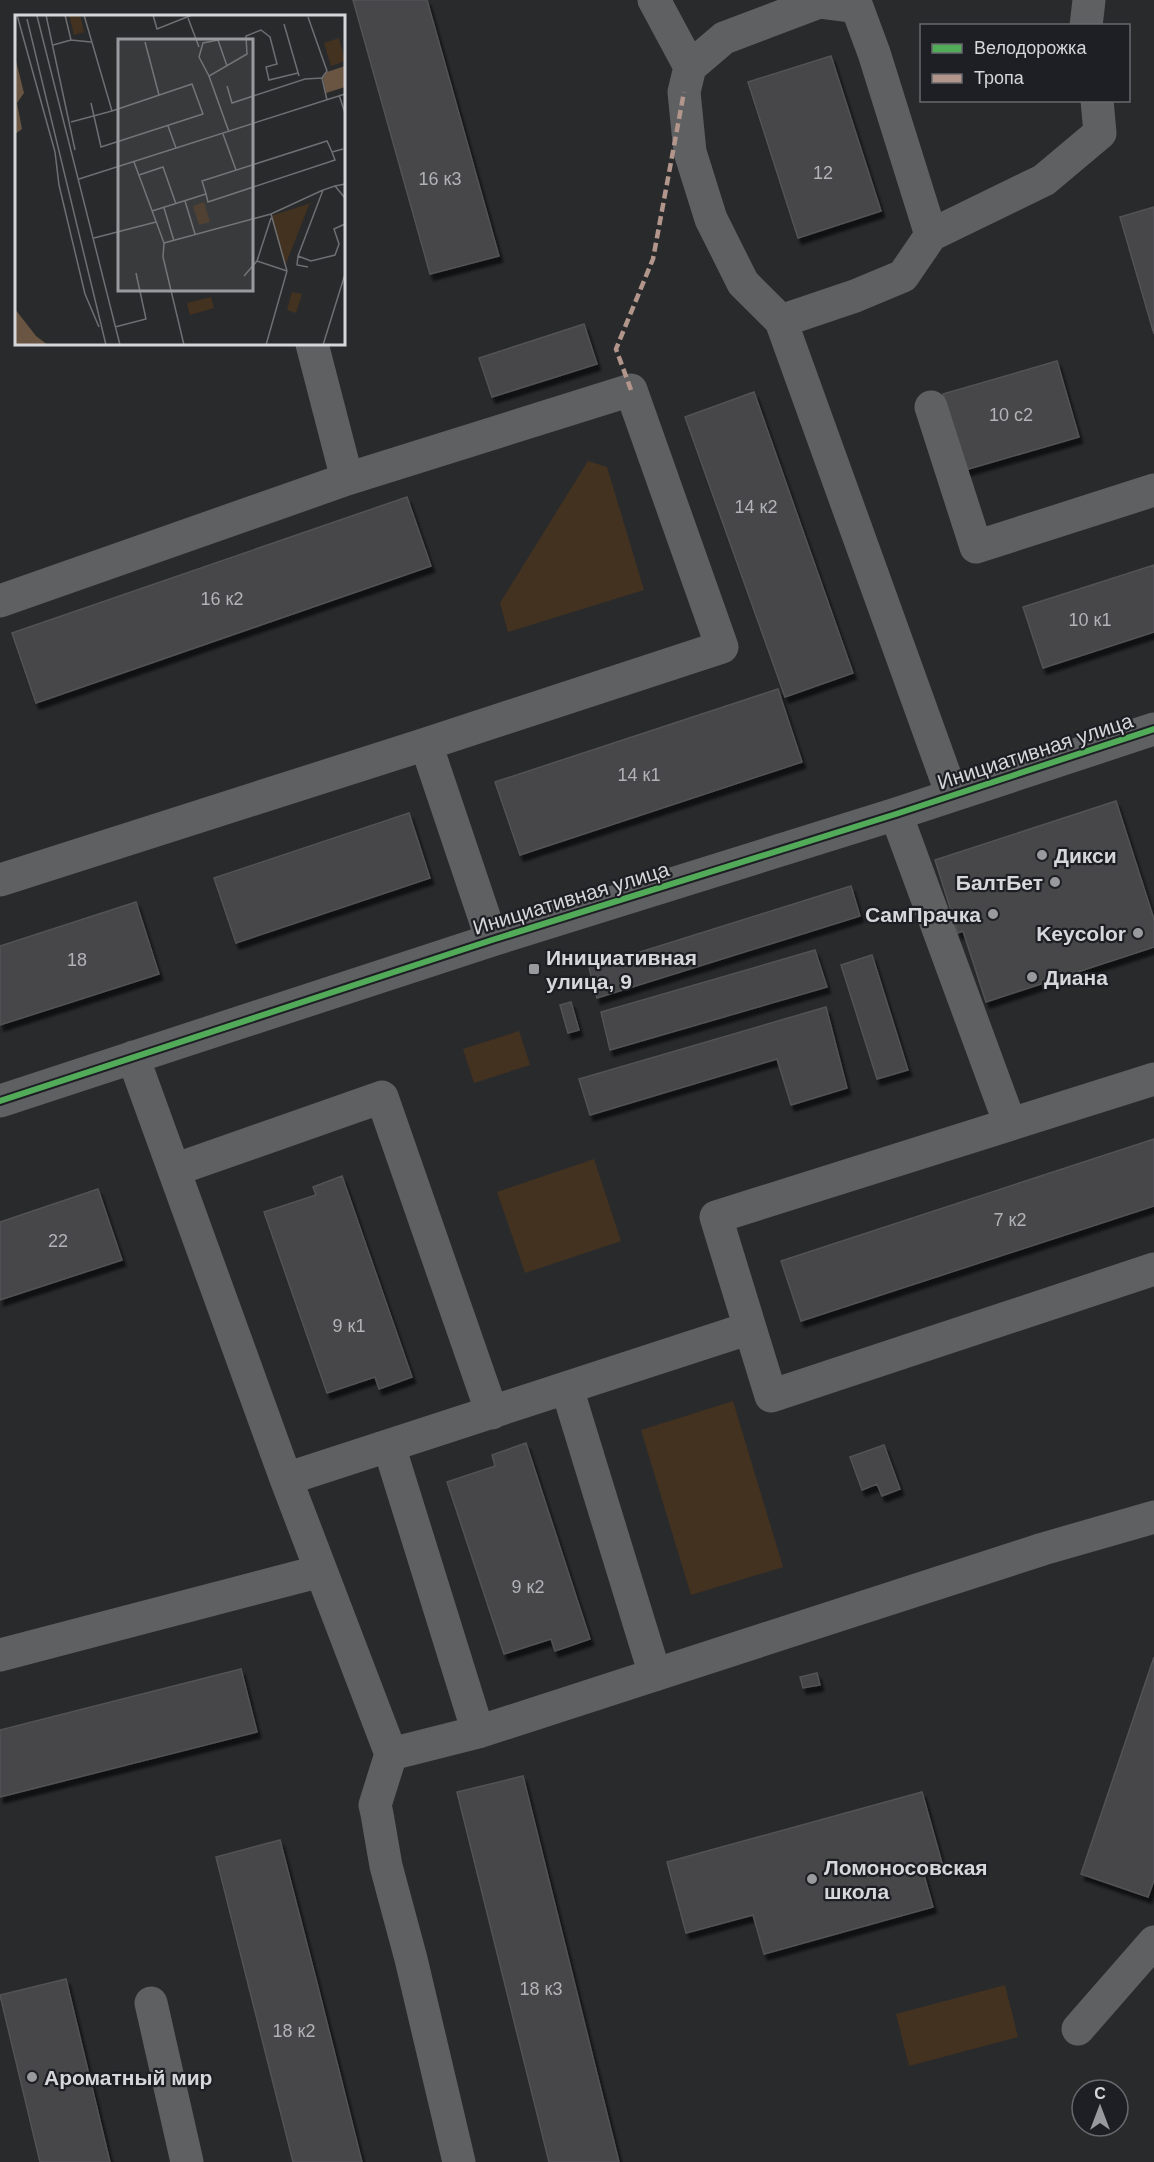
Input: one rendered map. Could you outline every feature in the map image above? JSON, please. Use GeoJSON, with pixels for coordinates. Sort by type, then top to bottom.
{"type":"FeatureCollection","features":[{"type":"Feature","properties":{"kind":"street"},"geometry":{"type":"LineString","coordinates":[[654,0],[690,67]]}},
{"type":"Feature","properties":{"kind":"street"},"geometry":{"type":"LineString","coordinates":[[1086,24],[1089,0]]}},
{"type":"Feature","properties":{"kind":"street"},"geometry":{"type":"LineString","coordinates":[[931,236],[874,53],[857,7],[819,2],[724,38],[690,67],[684,92],[690,152],[711,219],[743,283],[781,321],[952,795]]}},
{"type":"Feature","properties":{"kind":"street"},"geometry":{"type":"LineString","coordinates":[[781,321],[855,296],[903,276],[931,236],[1044,180],[1100,133],[1096,102]]}},
{"type":"Feature","properties":{"kind":"street"},"geometry":{"type":"LineString","coordinates":[[312,345],[347,478]]}},
{"type":"Feature","properties":{"kind":"street"},"geometry":{"type":"LineString","coordinates":[[0,601],[347,478],[631,390],[722,647],[0,880]]}},
{"type":"Feature","properties":{"kind":"street"},"geometry":{"type":"LineString","coordinates":[[931,407],[976,547],[1154,490]]}},
{"type":"Feature","properties":{"kind":"street","name":"Инициативная улица"},"geometry":{"type":"LineString","coordinates":[[0,1101],[492,940],[896,814],[1154,729]]}},
{"type":"Feature","properties":{"kind":"street"},"geometry":{"type":"LineString","coordinates":[[426,744],[492,940]]}},
{"type":"Feature","properties":{"kind":"street"},"geometry":{"type":"LineString","coordinates":[[896,814],[1010,1124]]}},
{"type":"Feature","properties":{"kind":"street"},"geometry":{"type":"LineString","coordinates":[[134,1057],[286,1479],[391,1754],[375,1805],[386,1866],[411,1959],[459,2162]]}},
{"type":"Feature","properties":{"kind":"street"},"geometry":{"type":"LineString","coordinates":[[1154,1078],[716,1217],[771,1396],[1154,1269]]}},
{"type":"Feature","properties":{"kind":"street"},"geometry":{"type":"LineString","coordinates":[[174,1170],[382,1097],[492,1413]]}},
{"type":"Feature","properties":{"kind":"street"},"geometry":{"type":"LineString","coordinates":[[286,1479],[750,1328]]}},
{"type":"Feature","properties":{"kind":"street"},"geometry":{"type":"LineString","coordinates":[[567,1388],[656,1675]]}},
{"type":"Feature","properties":{"kind":"street"},"geometry":{"type":"LineString","coordinates":[[389,1446],[478,1732]]}},
{"type":"Feature","properties":{"kind":"street"},"geometry":{"type":"LineString","coordinates":[[391,1754],[478,1732],[1033,1552],[1154,1517]]}},
{"type":"Feature","properties":{"kind":"street"},"geometry":{"type":"LineString","coordinates":[[0,1655],[321,1571]]}},
{"type":"Feature","properties":{"kind":"street"},"geometry":{"type":"LineString","coordinates":[[1078,2029],[1154,1942]]}},
{"type":"Feature","properties":{"kind":"street"},"geometry":{"type":"LineString","coordinates":[[151,2003],[187,2162]]}},
{"type":"Feature","properties":{"kind":"shaded area"},"geometry":{"type":"Polygon","coordinates":[[[588,461],[607,467],[644,590],[508,632],[500,603],[588,461]]]}},
{"type":"Feature","properties":{"kind":"shaded area"},"geometry":{"type":"Polygon","coordinates":[[[519,1031],[530,1065],[474,1083],[463,1049],[519,1031]]]}},
{"type":"Feature","properties":{"kind":"shaded area"},"geometry":{"type":"Polygon","coordinates":[[[594,1159],[621,1241],[525,1273],[497,1192],[594,1159]]]}},
{"type":"Feature","properties":{"kind":"shaded area"},"geometry":{"type":"Polygon","coordinates":[[[733,1401],[783,1567],[691,1595],[641,1430],[733,1401]]]}},
{"type":"Feature","properties":{"kind":"shaded area"},"geometry":{"type":"Polygon","coordinates":[[[1005,1985],[1018,2037],[909,2066],[896,2014],[1005,1985]]]}},
{"type":"Feature","properties":{"kind":"building"},"geometry":{"type":"Polygon","coordinates":[[[353,0],[427,0],[499,256],[430,274],[353,0]]]}},
{"type":"Feature","properties":{"kind":"building"},"geometry":{"type":"Polygon","coordinates":[[[831,56],[881,211],[798,238],[748,82],[831,56]]]}},
{"type":"Feature","properties":{"kind":"building"},"geometry":{"type":"Polygon","coordinates":[[[1154,207],[1154,334],[1120,217],[1154,207]]]}},
{"type":"Feature","properties":{"kind":"building"},"geometry":{"type":"Polygon","coordinates":[[[584,324],[597,364],[492,397],[479,358],[584,324]]]}},
{"type":"Feature","properties":{"kind":"building"},"geometry":{"type":"Polygon","coordinates":[[[1057,361],[1079,437],[965,470],[943,394],[1057,361]]]}},
{"type":"Feature","properties":{"kind":"building"},"geometry":{"type":"Polygon","coordinates":[[[754,392],[853,673],[785,697],[685,417],[754,392]]]}},
{"type":"Feature","properties":{"kind":"building"},"geometry":{"type":"Polygon","coordinates":[[[407,497],[431,566],[36,703],[12,633],[407,497]]]}},
{"type":"Feature","properties":{"kind":"building"},"geometry":{"type":"Polygon","coordinates":[[[1154,565],[1154,632],[1043,668],[1023,607],[1154,565]]]}},
{"type":"Feature","properties":{"kind":"building"},"geometry":{"type":"Polygon","coordinates":[[[778,689],[802,762],[520,855],[495,782],[778,689]]]}},
{"type":"Feature","properties":{"kind":"building"},"geometry":{"type":"Polygon","coordinates":[[[1116,801],[1154,919],[1154,947],[986,1002],[963,931],[958,933],[935,860],[1116,801]]]}},
{"type":"Feature","properties":{"kind":"building"},"geometry":{"type":"Polygon","coordinates":[[[409,813],[430,878],[236,943],[214,878],[409,813]]]}},
{"type":"Feature","properties":{"kind":"building"},"geometry":{"type":"Polygon","coordinates":[[[851,886],[860,916],[597,998],[589,968],[851,886]]]}},
{"type":"Feature","properties":{"kind":"building"},"geometry":{"type":"Polygon","coordinates":[[[136,902],[159,974],[0,1025],[0,946],[136,902]]]}},
{"type":"Feature","properties":{"kind":"building"},"geometry":{"type":"Polygon","coordinates":[[[815,950],[827,987],[610,1050],[601,1012],[815,950]]]}},
{"type":"Feature","properties":{"kind":"building"},"geometry":{"type":"Polygon","coordinates":[[[872,955],[908,1070],[877,1079],[841,965],[872,955]]]}},
{"type":"Feature","properties":{"kind":"building"},"geometry":{"type":"Polygon","coordinates":[[[571,1002],[579,1030],[568,1033],[560,1005],[571,1002]]]}},
{"type":"Feature","properties":{"kind":"building"},"geometry":{"type":"Polygon","coordinates":[[[826,1007],[847,1088],[791,1105],[777,1059],[590,1115],[579,1079],[826,1007]]]}},
{"type":"Feature","properties":{"kind":"building"},"geometry":{"type":"Polygon","coordinates":[[[1154,1139],[1154,1206],[801,1321],[781,1261],[1154,1139]]]}},
{"type":"Feature","properties":{"kind":"building"},"geometry":{"type":"Polygon","coordinates":[[[342,1176],[412,1377],[379,1389],[375,1377],[327,1393],[264,1212],[316,1195],[313,1187],[342,1176]]]}},
{"type":"Feature","properties":{"kind":"building"},"geometry":{"type":"Polygon","coordinates":[[[98,1189],[122,1260],[0,1300],[0,1222],[98,1189]]]}},
{"type":"Feature","properties":{"kind":"building"},"geometry":{"type":"Polygon","coordinates":[[[526,1443],[590,1639],[555,1651],[551,1639],[504,1654],[447,1482],[495,1466],[492,1455],[526,1443]]]}},
{"type":"Feature","properties":{"kind":"building"},"geometry":{"type":"Polygon","coordinates":[[[884,1445],[900,1489],[882,1496],[877,1484],[862,1490],[850,1457],[884,1445]]]}},
{"type":"Feature","properties":{"kind":"building"},"geometry":{"type":"Polygon","coordinates":[[[1154,1657],[1154,1880],[1148,1897],[1081,1874],[1154,1657]]]}},
{"type":"Feature","properties":{"kind":"building"},"geometry":{"type":"Polygon","coordinates":[[[241,1669],[257,1732],[0,1797],[0,1730],[241,1669]]]}},
{"type":"Feature","properties":{"kind":"building"},"geometry":{"type":"Polygon","coordinates":[[[817,1673],[820,1685],[803,1688],[800,1677],[817,1673]]]}},
{"type":"Feature","properties":{"kind":"building"},"geometry":{"type":"Polygon","coordinates":[[[523,1776],[619,2162],[549,2162],[457,1792],[523,1776]]]}},
{"type":"Feature","properties":{"kind":"building"},"geometry":{"type":"Polygon","coordinates":[[[922,1792],[942,1863],[922,1868],[933,1907],[764,1954],[753,1915],[686,1933],[667,1862],[922,1792]]]}},
{"type":"Feature","properties":{"kind":"building"},"geometry":{"type":"Polygon","coordinates":[[[280,1840],[362,2162],[293,2162],[216,1857],[280,1840]]]}},
{"type":"Feature","properties":{"kind":"building"},"geometry":{"type":"Polygon","coordinates":[[[66,1979],[110,2162],[40,2162],[0,1995],[66,1979]]]}},
{"type":"Feature","properties":{"kind":"marked path"},"geometry":{"type":"LineString","coordinates":[[631,390],[616,349],[653,259],[684,92]]}},
{"type":"Feature","properties":{"kind":"cycle path"},"geometry":{"type":"LineString","coordinates":[[0,1101],[492,940],[896,814],[1154,729]]}},
{"type":"Feature","properties":{"kind":"place","name":"Дикси"},"geometry":{"type":"Point","coordinates":[1042,855]}},
{"type":"Feature","properties":{"kind":"place","name":"БалтБет"},"geometry":{"type":"Point","coordinates":[1055,882]}},
{"type":"Feature","properties":{"kind":"place","name":"СамПрачка"},"geometry":{"type":"Point","coordinates":[993,914]}},
{"type":"Feature","properties":{"kind":"place","name":"Keycolor"},"geometry":{"type":"Point","coordinates":[1138,933]}},
{"type":"Feature","properties":{"kind":"place","name":"Инициативная улица, 9"},"geometry":{"type":"Point","coordinates":[534,969]}},
{"type":"Feature","properties":{"kind":"place","name":"Диана"},"geometry":{"type":"Point","coordinates":[1032,977]}},
{"type":"Feature","properties":{"kind":"place","name":"Ломоносовская школа"},"geometry":{"type":"Point","coordinates":[812,1879]}},
{"type":"Feature","properties":{"kind":"place","name":"Ароматный мир"},"geometry":{"type":"Point","coordinates":[32,2077]}}]}
